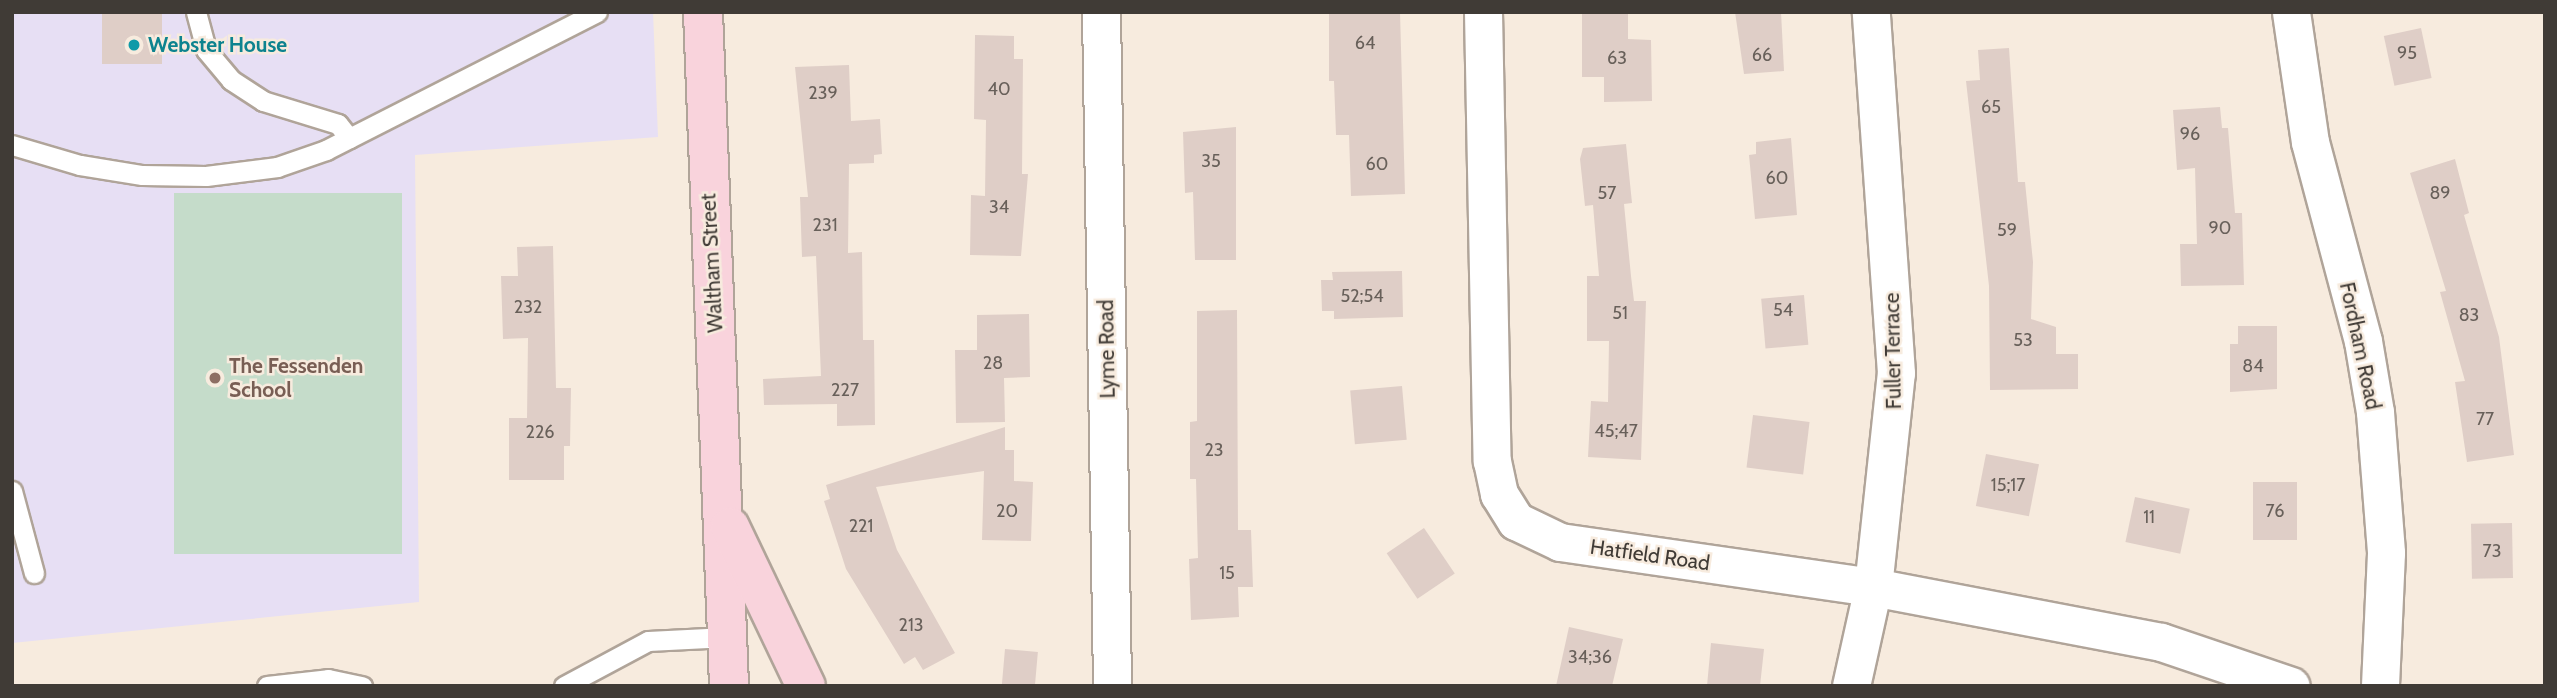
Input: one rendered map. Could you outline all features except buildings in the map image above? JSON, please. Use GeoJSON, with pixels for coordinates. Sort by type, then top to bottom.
{"type":"FeatureCollection","features":[{"type":"Feature","properties":{"kind":"main road","name":"Waltham Street"},"geometry":{"type":"LineString","coordinates":[[703,12],[729,686]]}},
{"type":"Feature","properties":{"kind":"main road","name":"Waltham Street"},"geometry":{"type":"LineString","coordinates":[[723,513],[806,686]]}},
{"type":"Feature","properties":{"kind":"street","name":"Lyme Road"},"geometry":{"type":"LineString","coordinates":[[1101,12],[1112,686]]}},
{"type":"Feature","properties":{"kind":"street","name":"Hatfield Road"},"geometry":{"type":"LineString","coordinates":[[1483,12],[1492,461],[1509,512],[1535,534],[1560,542],[1873,587],[2161,642],[2287,685]]}},
{"type":"Feature","properties":{"kind":"street","name":"Fuller Terrace"},"geometry":{"type":"LineString","coordinates":[[1851,686],[1873,587],[1897,357],[1871,12]]}},
{"type":"Feature","properties":{"kind":"street","name":"Fordham Road"},"geometry":{"type":"LineString","coordinates":[[2291,12],[2310,142],[2363,341],[2375,412],[2386,553],[2380,686]]}},
{"type":"Feature","properties":{"kind":"lane"},"geometry":{"type":"LineString","coordinates":[[196,12],[206,50],[231,80],[263,102],[338,124],[349,138]]}},
{"type":"Feature","properties":{"kind":"lane"},"geometry":{"type":"LineString","coordinates":[[12,145],[101,170],[206,176],[277,167],[349,138],[594,13]]}},
{"type":"Feature","properties":{"kind":"lane"},"geometry":{"type":"LineString","coordinates":[[12,491],[34,573]]}},
{"type":"Feature","properties":{"kind":"lane"},"geometry":{"type":"LineString","coordinates":[[564,686],[648,641],[727,637]]}},
{"type":"Feature","properties":{"kind":"lane"},"geometry":{"type":"LineString","coordinates":[[267,686],[328,679],[362,686]]}},
{"type":"Feature","properties":{"kind":"shaded area","name":"The Fessenden School"},"geometry":{"type":"Polygon","coordinates":[[[12,12],[653,12],[658,137],[415,155],[419,602],[12,643],[12,12]]]}},
{"type":"Feature","properties":{"kind":"green space"},"geometry":{"type":"Polygon","coordinates":[[[174,193],[402,193],[402,554],[174,554],[174,193]]]}},
{"type":"Feature","properties":{"kind":"place","name":"Webster House"},"geometry":{"type":"Point","coordinates":[134,45]}},
{"type":"Feature","properties":{"kind":"place","name":"The Fessenden School"},"geometry":{"type":"Point","coordinates":[215,378]}}]}
